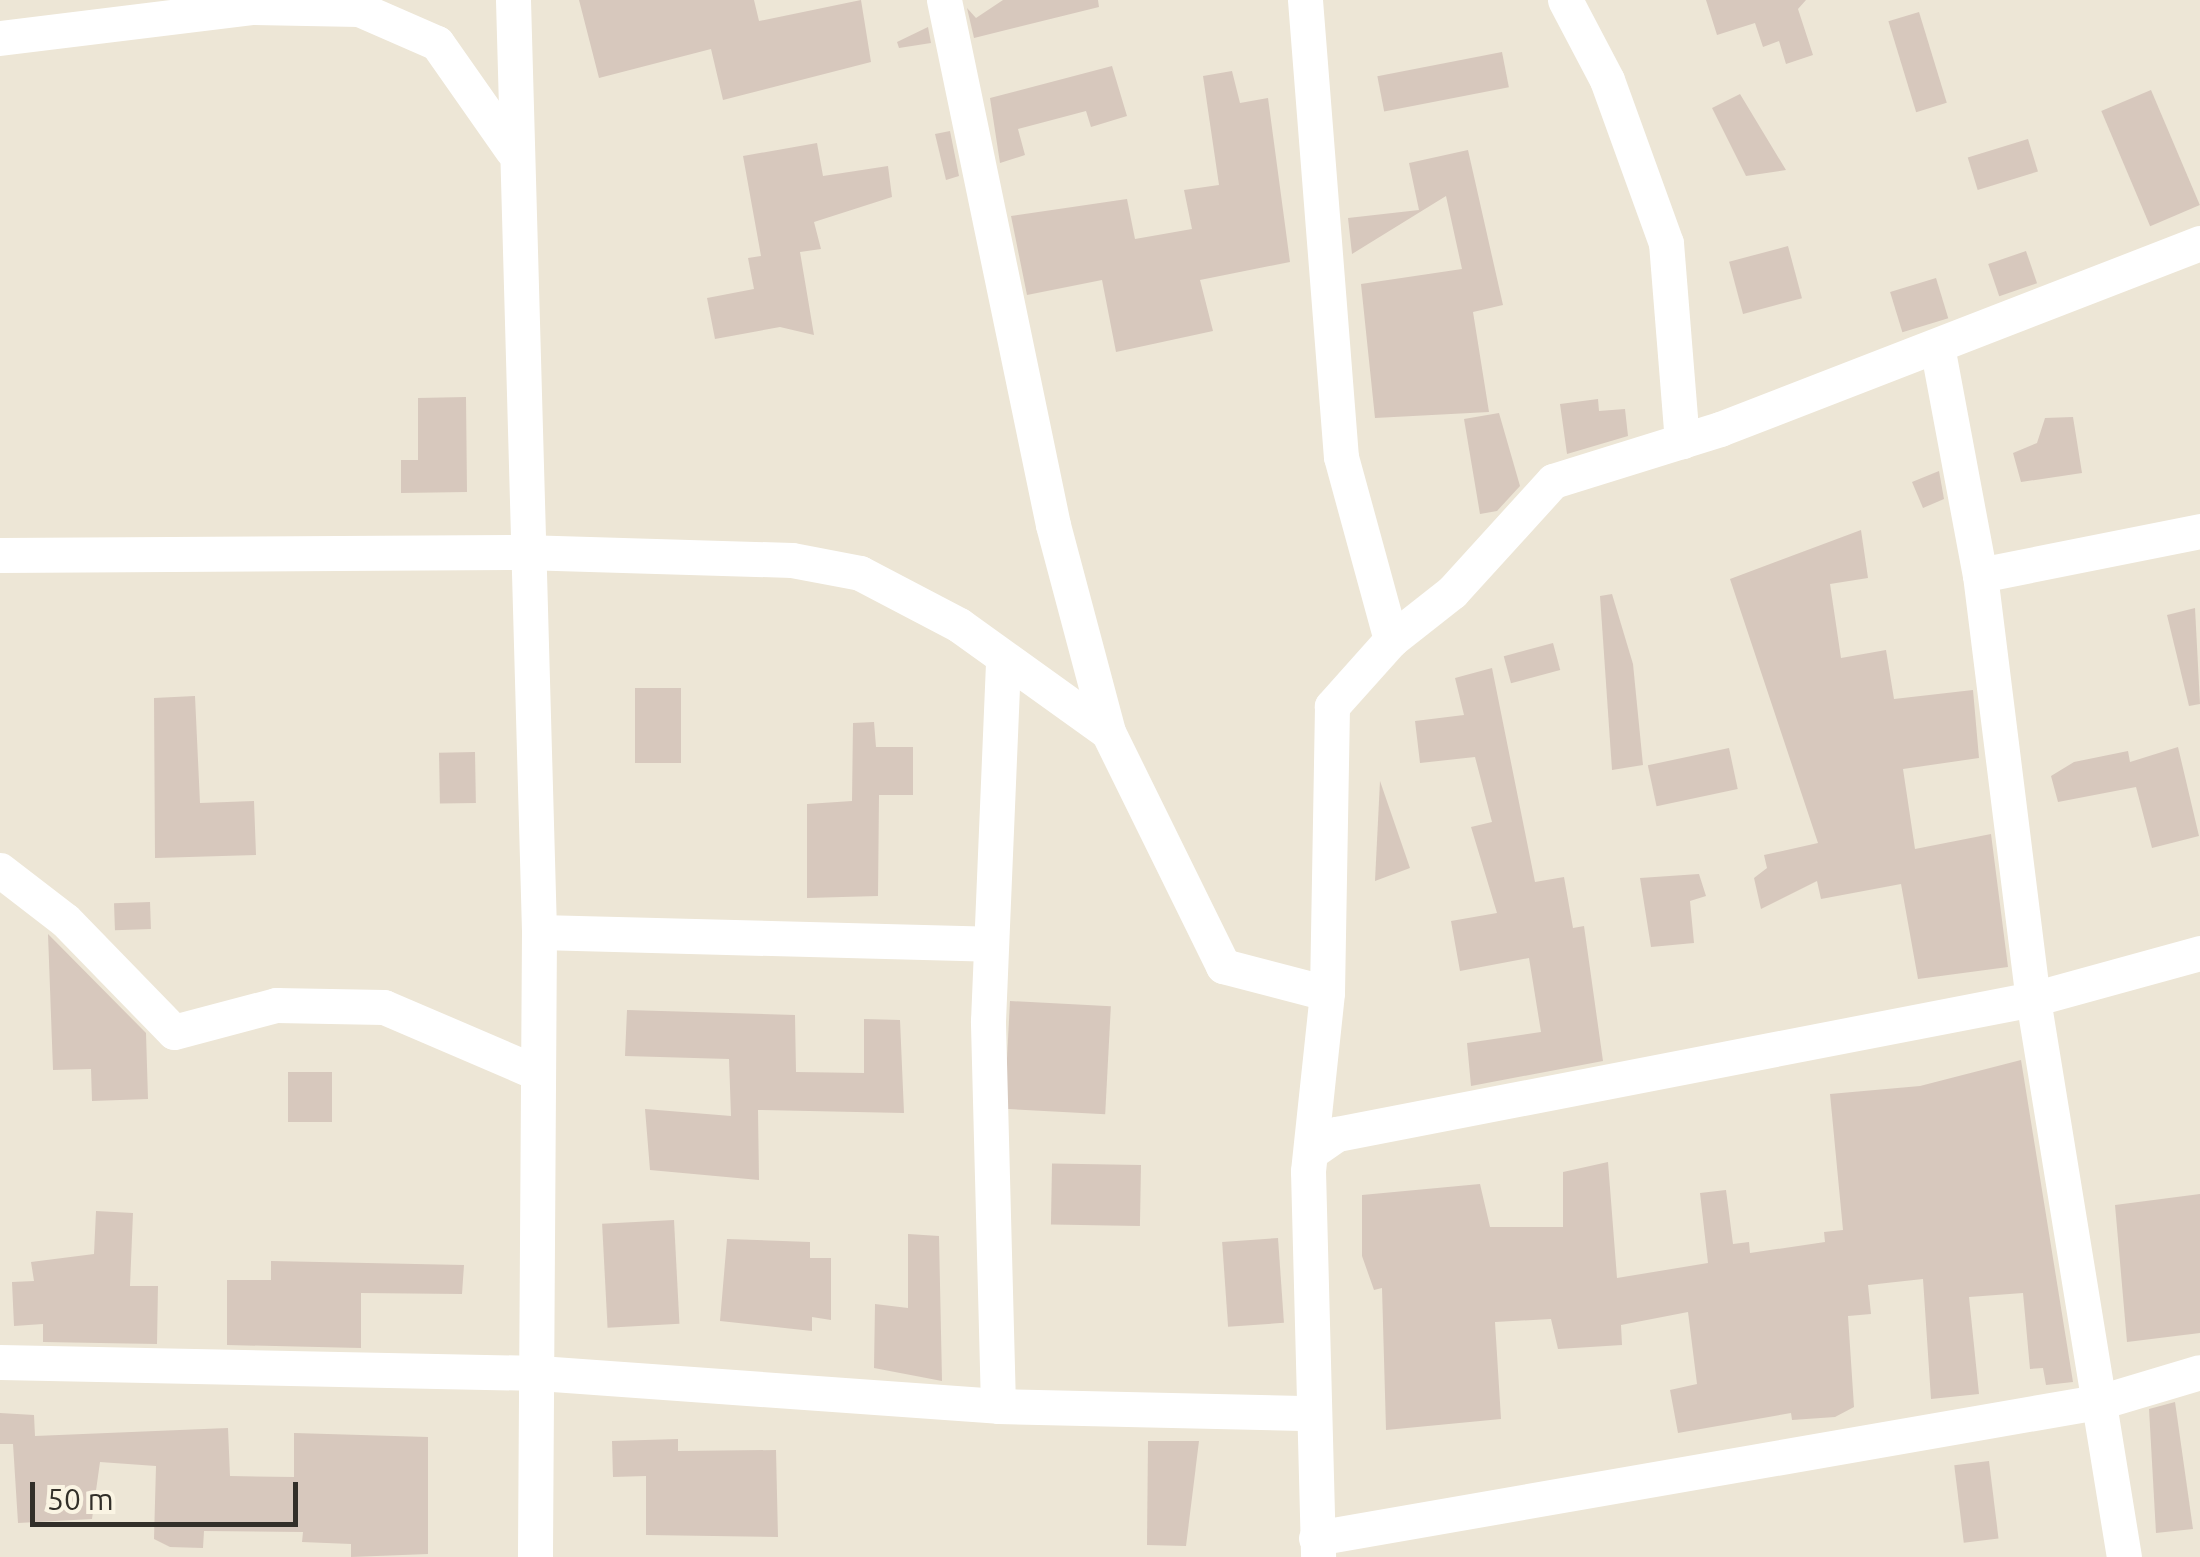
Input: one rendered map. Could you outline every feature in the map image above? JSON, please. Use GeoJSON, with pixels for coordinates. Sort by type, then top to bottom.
{"type":"FeatureCollection","features":[{"type":"Feature","properties":{"kind":"street"},"geometry":{"type":"LineString","coordinates":[[513,0],[512,150],[539,932],[533,1071],[538,1373],[536,1557]]}},
{"type":"Feature","properties":{"kind":"street"},"geometry":{"type":"LineString","coordinates":[[944,0],[1053,526],[1108,732],[1223,966],[1326,994]]}},
{"type":"Feature","properties":{"kind":"street"},"geometry":{"type":"LineString","coordinates":[[1305,0],[1338,438],[1391,640]]}},
{"type":"Feature","properties":{"kind":"street"},"geometry":{"type":"LineString","coordinates":[[1565,0],[1607,80],[1666,243],[1682,441]]}},
{"type":"Feature","properties":{"kind":"street"},"geometry":{"type":"LineString","coordinates":[[0,38],[253,6],[359,9],[437,42],[512,150]]}},
{"type":"Feature","properties":{"kind":"street"},"geometry":{"type":"LineString","coordinates":[[2200,244],[1682,441],[1553,481],[1452,592],[1391,640],[1332,706],[1326,994],[1311,1152],[1317,1547],[2104,1400],[2200,1372]]}},
{"type":"Feature","properties":{"kind":"street"},"geometry":{"type":"LineString","coordinates":[[1937,346],[1980,575],[2033,998],[2104,1400],[2124,1557]]}},
{"type":"Feature","properties":{"kind":"street"},"geometry":{"type":"LineString","coordinates":[[1980,575],[2200,531]]}},
{"type":"Feature","properties":{"kind":"street"},"geometry":{"type":"LineString","coordinates":[[0,555],[524,552],[792,560],[860,573],[959,625],[1003,663],[1108,732]]}},
{"type":"Feature","properties":{"kind":"street"},"geometry":{"type":"LineString","coordinates":[[998,1406],[990,944],[1003,663]]}},
{"type":"Feature","properties":{"kind":"street"},"geometry":{"type":"LineString","coordinates":[[0,870],[65,920],[174,1032],[276,1004],[384,1006],[533,1071]]}},
{"type":"Feature","properties":{"kind":"street"},"geometry":{"type":"LineString","coordinates":[[539,932],[990,944]]}},
{"type":"Feature","properties":{"kind":"street"},"geometry":{"type":"LineString","coordinates":[[1311,1152],[1355,1130],[2033,998],[2200,952]]}},
{"type":"Feature","properties":{"kind":"street"},"geometry":{"type":"LineString","coordinates":[[0,1362],[538,1373],[998,1406],[1314,1413]]}},
{"type":"Feature","properties":{"kind":"building"},"geometry":{"type":"Polygon","coordinates":[[[579,0],[754,0],[759,21],[861,0],[871,62],[723,100],[711,49],[599,78],[579,0]]]}},
{"type":"Feature","properties":{"kind":"building"},"geometry":{"type":"Polygon","coordinates":[[[1003,0],[1098,0],[1099,7],[974,38],[967,8],[976,18],[1003,0]]]}},
{"type":"Feature","properties":{"kind":"building"},"geometry":{"type":"Polygon","coordinates":[[[1706,0],[1806,0],[1798,9],[1813,55],[1786,64],[1779,41],[1763,47],[1755,23],[1717,35],[1706,0]]]}},
{"type":"Feature","properties":{"kind":"building"},"geometry":{"type":"Polygon","coordinates":[[[1919,12],[1947,103],[1916,112],[1888,21],[1919,12]]]}},
{"type":"Feature","properties":{"kind":"building"},"geometry":{"type":"Polygon","coordinates":[[[928,27],[931,43],[899,48],[897,42],[928,27]]]}},
{"type":"Feature","properties":{"kind":"building"},"geometry":{"type":"Polygon","coordinates":[[[1502,52],[1509,87],[1384,112],[1377,76],[1502,52]]]}},
{"type":"Feature","properties":{"kind":"building"},"geometry":{"type":"Polygon","coordinates":[[[1112,66],[1127,116],[1091,127],[1086,111],[1018,129],[1025,155],[1000,163],[990,98],[1112,66]]]}},
{"type":"Feature","properties":{"kind":"building"},"geometry":{"type":"Polygon","coordinates":[[[1232,71],[1240,103],[1268,98],[1290,262],[1200,280],[1213,331],[1116,352],[1102,280],[1027,295],[1011,216],[1127,199],[1135,239],[1192,229],[1184,190],[1219,185],[1203,76],[1232,71]]]}},
{"type":"Feature","properties":{"kind":"building"},"geometry":{"type":"Polygon","coordinates":[[[2151,90],[2200,205],[2150,226],[2101,111],[2151,90]]]}},
{"type":"Feature","properties":{"kind":"building"},"geometry":{"type":"Polygon","coordinates":[[[1740,94],[1786,170],[1746,176],[1712,108],[1740,94]]]}},
{"type":"Feature","properties":{"kind":"building"},"geometry":{"type":"Polygon","coordinates":[[[950,131],[959,176],[946,180],[935,134],[950,131]]]}},
{"type":"Feature","properties":{"kind":"building"},"geometry":{"type":"Polygon","coordinates":[[[2028,139],[2038,172],[1978,190],[1968,157],[2028,139]]]}},
{"type":"Feature","properties":{"kind":"building"},"geometry":{"type":"Polygon","coordinates":[[[817,143],[823,176],[888,166],[892,197],[814,222],[821,249],[800,252],[814,335],[780,327],[715,339],[707,298],[754,289],[748,258],[761,256],[743,156],[817,143]]]}},
{"type":"Feature","properties":{"kind":"building"},"geometry":{"type":"Polygon","coordinates":[[[1468,150],[1503,305],[1473,312],[1489,412],[1375,418],[1361,284],[1462,269],[1446,196],[1352,254],[1348,218],[1419,210],[1409,163],[1468,150]]]}},
{"type":"Feature","properties":{"kind":"building"},"geometry":{"type":"Polygon","coordinates":[[[1788,246],[1802,298],[1743,314],[1729,262],[1788,246]]]}},
{"type":"Feature","properties":{"kind":"building"},"geometry":{"type":"Polygon","coordinates":[[[2026,251],[2037,283],[1999,296],[1988,264],[2026,251]]]}},
{"type":"Feature","properties":{"kind":"building"},"geometry":{"type":"Polygon","coordinates":[[[1936,278],[1948,318],[1902,332],[1890,292],[1936,278]]]}},
{"type":"Feature","properties":{"kind":"building"},"geometry":{"type":"Polygon","coordinates":[[[466,397],[467,492],[401,493],[401,460],[418,460],[418,398],[466,397]]]}},
{"type":"Feature","properties":{"kind":"building"},"geometry":{"type":"Polygon","coordinates":[[[1598,399],[1599,411],[1625,409],[1628,436],[1567,454],[1560,404],[1598,399]]]}},
{"type":"Feature","properties":{"kind":"building"},"geometry":{"type":"Polygon","coordinates":[[[1499,413],[1520,486],[1497,511],[1480,514],[1464,419],[1499,413]]]}},
{"type":"Feature","properties":{"kind":"building"},"geometry":{"type":"Polygon","coordinates":[[[2073,417],[2082,473],[2021,482],[2013,453],[2037,443],[2045,418],[2073,417]]]}},
{"type":"Feature","properties":{"kind":"building"},"geometry":{"type":"Polygon","coordinates":[[[1939,471],[1944,499],[1923,508],[1912,482],[1939,471]]]}},
{"type":"Feature","properties":{"kind":"building"},"geometry":{"type":"Polygon","coordinates":[[[1861,530],[1868,578],[1830,584],[1841,658],[1886,650],[1894,699],[1973,690],[1979,758],[1903,769],[1915,849],[1991,834],[2008,967],[1918,979],[1901,884],[1821,899],[1817,881],[1761,909],[1754,878],[1767,868],[1764,855],[1818,843],[1730,579],[1861,530]]]}},
{"type":"Feature","properties":{"kind":"building"},"geometry":{"type":"Polygon","coordinates":[[[1612,594],[1633,664],[1643,765],[1612,770],[1600,596],[1612,594]]]}},
{"type":"Feature","properties":{"kind":"building"},"geometry":{"type":"Polygon","coordinates":[[[2195,608],[2200,704],[2189,706],[2167,615],[2195,608]]]}},
{"type":"Feature","properties":{"kind":"building"},"geometry":{"type":"Polygon","coordinates":[[[1553,643],[1560,670],[1511,683],[1504,656],[1553,643]]]}},
{"type":"Feature","properties":{"kind":"building"},"geometry":{"type":"Polygon","coordinates":[[[1492,668],[1535,882],[1564,877],[1573,928],[1584,926],[1603,1061],[1471,1086],[1467,1043],[1541,1032],[1529,958],[1460,971],[1451,921],[1497,913],[1471,827],[1492,822],[1475,757],[1420,763],[1415,721],[1464,715],[1455,678],[1492,668]]]}},
{"type":"Feature","properties":{"kind":"building"},"geometry":{"type":"Polygon","coordinates":[[[635,688],[681,688],[681,763],[635,763],[635,688]]]}},
{"type":"Feature","properties":{"kind":"building"},"geometry":{"type":"Polygon","coordinates":[[[195,696],[200,803],[254,801],[256,855],[155,858],[154,698],[195,696]]]}},
{"type":"Feature","properties":{"kind":"building"},"geometry":{"type":"Polygon","coordinates":[[[874,722],[876,747],[913,747],[913,795],[879,795],[878,896],[807,898],[807,804],[852,801],[853,723],[874,722]]]}},
{"type":"Feature","properties":{"kind":"building"},"geometry":{"type":"Polygon","coordinates":[[[2178,747],[2199,836],[2152,848],[2136,787],[2058,802],[2051,776],[2074,762],[2128,751],[2130,762],[2178,747]]]}},
{"type":"Feature","properties":{"kind":"building"},"geometry":{"type":"Polygon","coordinates":[[[1729,748],[1738,789],[1657,806],[1648,765],[1729,748]]]}},
{"type":"Feature","properties":{"kind":"building"},"geometry":{"type":"Polygon","coordinates":[[[475,752],[476,803],[440,804],[439,753],[475,752]]]}},
{"type":"Feature","properties":{"kind":"building"},"geometry":{"type":"Polygon","coordinates":[[[1380,781],[1410,868],[1375,881],[1380,781]]]}},
{"type":"Feature","properties":{"kind":"building"},"geometry":{"type":"Polygon","coordinates":[[[1699,874],[1706,896],[1690,901],[1694,943],[1651,947],[1640,878],[1699,874]]]}},
{"type":"Feature","properties":{"kind":"building"},"geometry":{"type":"Polygon","coordinates":[[[150,902],[151,929],[115,930],[114,903],[150,902]]]}},
{"type":"Feature","properties":{"kind":"building"},"geometry":{"type":"Polygon","coordinates":[[[48,934],[146,1033],[148,1099],[92,1101],[91,1069],[53,1070],[48,934]]]}},
{"type":"Feature","properties":{"kind":"building"},"geometry":{"type":"Polygon","coordinates":[[[1010,1001],[1111,1006],[1105,1114],[1004,1109],[1010,1001]]]}},
{"type":"Feature","properties":{"kind":"building"},"geometry":{"type":"Polygon","coordinates":[[[627,1010],[795,1015],[796,1072],[864,1073],[864,1019],[900,1020],[904,1113],[758,1110],[759,1180],[650,1170],[645,1109],[731,1116],[729,1059],[625,1056],[627,1010]]]}},
{"type":"Feature","properties":{"kind":"building"},"geometry":{"type":"Polygon","coordinates":[[[2021,1060],[2073,1382],[2046,1385],[2043,1368],[2030,1369],[2023,1293],[1969,1297],[1979,1394],[1931,1399],[1923,1279],[1868,1285],[1871,1314],[1848,1316],[1854,1407],[1835,1417],[1792,1420],[1791,1413],[1678,1433],[1670,1390],[1697,1384],[1688,1312],[1621,1325],[1622,1345],[1558,1349],[1551,1319],[1495,1322],[1501,1419],[1386,1430],[1382,1288],[1374,1290],[1362,1256],[1362,1195],[1480,1184],[1490,1227],[1563,1227],[1563,1172],[1608,1162],[1617,1278],[1708,1263],[1700,1193],[1726,1190],[1733,1244],[1749,1242],[1750,1253],[1825,1242],[1824,1232],[1843,1230],[1830,1094],[1920,1086],[2021,1060]]]}},
{"type":"Feature","properties":{"kind":"building"},"geometry":{"type":"Polygon","coordinates":[[[288,1072],[332,1072],[332,1122],[288,1122],[288,1072]]]}},
{"type":"Feature","properties":{"kind":"building"},"geometry":{"type":"Polygon","coordinates":[[[1052,1163],[1141,1165],[1140,1226],[1051,1224],[1052,1163]]]}},
{"type":"Feature","properties":{"kind":"building"},"geometry":{"type":"Polygon","coordinates":[[[2200,1194],[2200,1333],[2127,1342],[2115,1205],[2200,1194]]]}},
{"type":"Feature","properties":{"kind":"building"},"geometry":{"type":"Polygon","coordinates":[[[96,1211],[133,1213],[130,1286],[158,1286],[157,1344],[43,1342],[43,1324],[14,1326],[12,1282],[34,1281],[31,1262],[94,1254],[96,1211]]]}},
{"type":"Feature","properties":{"kind":"building"},"geometry":{"type":"Polygon","coordinates":[[[674,1220],[679,1324],[608,1328],[602,1224],[674,1220]]]}},
{"type":"Feature","properties":{"kind":"building"},"geometry":{"type":"Polygon","coordinates":[[[908,1234],[939,1236],[942,1381],[874,1368],[875,1304],[908,1308],[908,1234]]]}},
{"type":"Feature","properties":{"kind":"building"},"geometry":{"type":"Polygon","coordinates":[[[1278,1238],[1284,1323],[1228,1327],[1222,1242],[1278,1238]]]}},
{"type":"Feature","properties":{"kind":"building"},"geometry":{"type":"Polygon","coordinates":[[[727,1239],[810,1242],[810,1258],[831,1258],[831,1320],[812,1317],[812,1331],[720,1321],[727,1239]]]}},
{"type":"Feature","properties":{"kind":"building"},"geometry":{"type":"Polygon","coordinates":[[[271,1261],[464,1265],[462,1294],[361,1293],[361,1348],[227,1345],[227,1280],[271,1280],[271,1261]]]}},
{"type":"Feature","properties":{"kind":"building"},"geometry":{"type":"Polygon","coordinates":[[[2175,1402],[2193,1529],[2156,1533],[2149,1409],[2175,1402]]]}},
{"type":"Feature","properties":{"kind":"building"},"geometry":{"type":"Polygon","coordinates":[[[0,1413],[34,1415],[35,1436],[228,1428],[230,1476],[294,1477],[294,1433],[428,1437],[428,1554],[351,1557],[351,1544],[302,1542],[303,1532],[204,1531],[203,1548],[170,1547],[154,1539],[156,1466],[100,1462],[92,1519],[18,1523],[13,1444],[0,1444],[0,1413]]]}},
{"type":"Feature","properties":{"kind":"building"},"geometry":{"type":"Polygon","coordinates":[[[678,1439],[678,1451],[776,1450],[778,1537],[646,1535],[646,1476],[613,1477],[612,1441],[678,1439]]]}},
{"type":"Feature","properties":{"kind":"building"},"geometry":{"type":"Polygon","coordinates":[[[1148,1441],[1199,1441],[1186,1546],[1147,1545],[1148,1441]]]}},
{"type":"Feature","properties":{"kind":"building"},"geometry":{"type":"Polygon","coordinates":[[[1989,1461],[1999,1538],[1964,1543],[1954,1465],[1989,1461]]]}}]}
